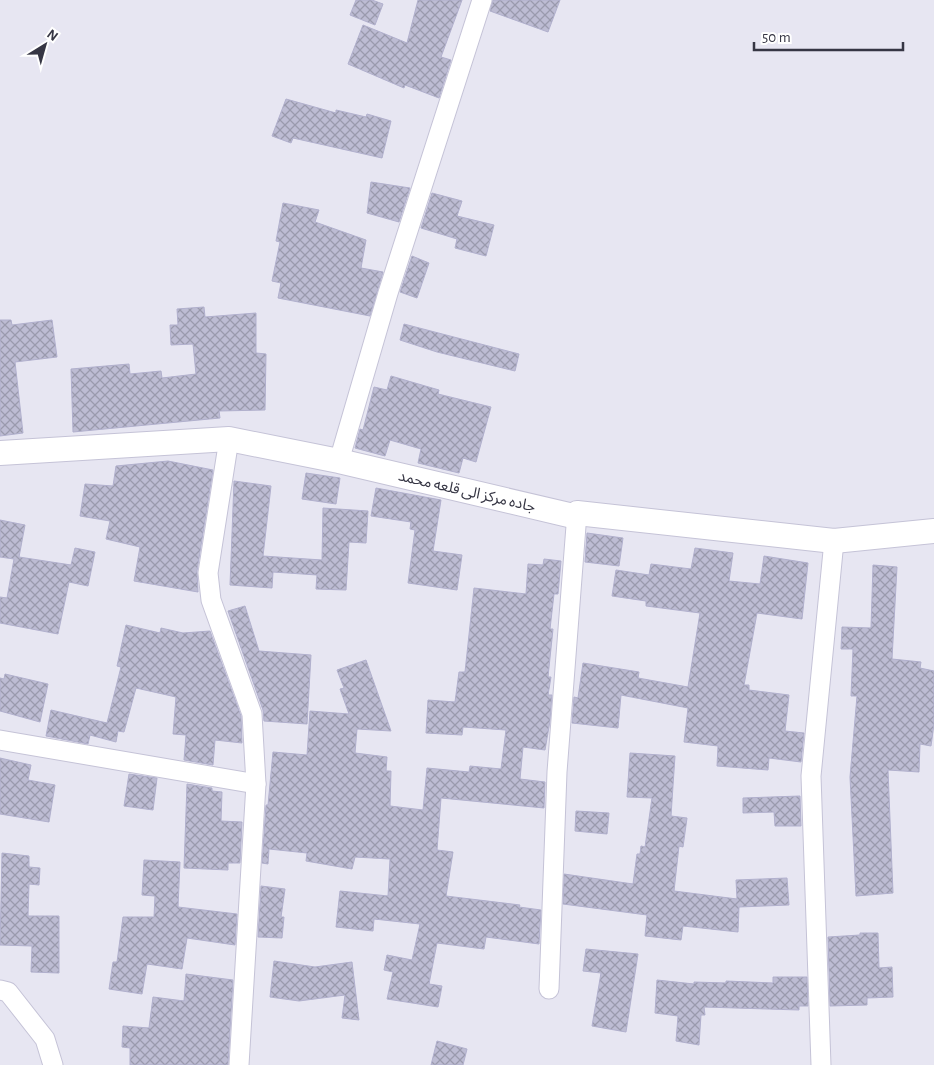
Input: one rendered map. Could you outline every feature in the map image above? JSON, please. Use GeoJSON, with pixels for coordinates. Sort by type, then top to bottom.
{"type":"FeatureCollection","features":[{"type":"Feature","properties":{"kind":"street"},"geometry":{"type":"LineString","coordinates":[[339,461],[388,293],[482,0]]}},
{"type":"Feature","properties":{"kind":"street"},"geometry":{"type":"LineString","coordinates":[[229,440],[208,573],[208,588],[252,714],[256,784],[239,1065]]}},
{"type":"Feature","properties":{"kind":"street","name":"جاده مرکز الی قلعه محمد"},"geometry":{"type":"LineString","coordinates":[[0,453],[229,440],[339,461],[573,516],[577,513],[834,541],[934,531]]}},
{"type":"Feature","properties":{"kind":"street"},"geometry":{"type":"LineString","coordinates":[[549,989],[557,772],[577,513]]}},
{"type":"Feature","properties":{"kind":"street"},"geometry":{"type":"LineString","coordinates":[[820,1065],[811,776],[834,541]]}},
{"type":"Feature","properties":{"kind":"street"},"geometry":{"type":"LineString","coordinates":[[0,740],[256,784]]}},
{"type":"Feature","properties":{"kind":"street"},"geometry":{"type":"LineString","coordinates":[[0,990],[8,992],[45,1039],[52,1065]]}},
{"type":"Feature","properties":{"kind":"building"},"geometry":{"type":"Polygon","coordinates":[[[356,0],[372,0],[383,4],[375,25],[350,15],[356,0]]]}},
{"type":"Feature","properties":{"kind":"building"},"geometry":{"type":"Polygon","coordinates":[[[418,0],[462,0],[441,57],[451,60],[439,98],[405,85],[404,88],[348,64],[363,25],[407,43],[418,0]]]}},
{"type":"Feature","properties":{"kind":"building"},"geometry":{"type":"Polygon","coordinates":[[[493,0],[560,0],[548,32],[490,11],[493,0]]]}},
{"type":"Feature","properties":{"kind":"building"},"geometry":{"type":"Polygon","coordinates":[[[286,99],[336,113],[336,110],[366,117],[367,114],[391,121],[382,158],[293,138],[291,143],[272,136],[286,99]]]}},
{"type":"Feature","properties":{"kind":"building"},"geometry":{"type":"Polygon","coordinates":[[[371,182],[410,188],[399,222],[367,213],[371,182]]]}},
{"type":"Feature","properties":{"kind":"building"},"geometry":{"type":"Polygon","coordinates":[[[432,193],[462,201],[457,216],[494,225],[486,256],[455,248],[457,239],[421,228],[432,193]]]}},
{"type":"Feature","properties":{"kind":"building"},"geometry":{"type":"Polygon","coordinates":[[[283,203],[319,210],[315,222],[366,240],[361,268],[383,272],[370,316],[278,298],[281,283],[272,281],[280,242],[276,241],[283,203]]]}},
{"type":"Feature","properties":{"kind":"building"},"geometry":{"type":"Polygon","coordinates":[[[412,256],[429,263],[417,298],[400,292],[412,256]]]}},
{"type":"Feature","properties":{"kind":"building"},"geometry":{"type":"Polygon","coordinates":[[[204,307],[205,317],[256,313],[256,353],[266,354],[265,410],[219,411],[220,418],[73,432],[71,369],[129,364],[130,374],[161,371],[162,378],[196,374],[193,344],[171,345],[170,325],[178,325],[177,309],[204,307]]]}},
{"type":"Feature","properties":{"kind":"building"},"geometry":{"type":"Polygon","coordinates":[[[0,320],[11,320],[12,325],[52,320],[57,357],[15,362],[23,433],[0,436],[0,320]]]}},
{"type":"Feature","properties":{"kind":"building"},"geometry":{"type":"Polygon","coordinates":[[[404,324],[519,354],[515,371],[437,352],[400,340],[404,324]]]}},
{"type":"Feature","properties":{"kind":"building"},"geometry":{"type":"Polygon","coordinates":[[[391,376],[439,390],[438,394],[491,407],[476,462],[463,458],[459,473],[418,463],[421,449],[390,440],[385,456],[355,448],[360,429],[363,430],[374,387],[387,390],[391,376]]]}},
{"type":"Feature","properties":{"kind":"building"},"geometry":{"type":"Polygon","coordinates":[[[168,461],[213,470],[197,571],[198,592],[134,581],[140,547],[106,539],[110,521],[80,516],[85,484],[113,486],[116,466],[168,461]]]}},
{"type":"Feature","properties":{"kind":"building"},"geometry":{"type":"Polygon","coordinates":[[[306,473],[340,478],[336,504],[302,499],[306,473]]]}},
{"type":"Feature","properties":{"kind":"building"},"geometry":{"type":"Polygon","coordinates":[[[234,481],[271,486],[263,556],[322,560],[323,508],[368,511],[366,543],[349,542],[346,590],[316,589],[317,575],[273,572],[272,588],[230,585],[234,481]]]}},
{"type":"Feature","properties":{"kind":"building"},"geometry":{"type":"Polygon","coordinates":[[[376,488],[441,500],[433,551],[462,555],[457,590],[408,583],[415,530],[410,529],[411,522],[371,516],[376,488]]]}},
{"type":"Feature","properties":{"kind":"building"},"geometry":{"type":"Polygon","coordinates":[[[0,520],[25,525],[19,557],[71,565],[75,548],[95,552],[88,586],[69,582],[58,634],[0,623],[0,597],[7,598],[14,559],[0,557],[0,520]]]}},
{"type":"Feature","properties":{"kind":"building"},"geometry":{"type":"Polygon","coordinates":[[[587,533],[623,538],[619,566],[585,562],[587,533]]]}},
{"type":"Feature","properties":{"kind":"building"},"geometry":{"type":"Polygon","coordinates":[[[695,548],[733,553],[729,581],[760,584],[764,556],[808,563],[802,619],[757,613],[744,685],[749,685],[749,690],[789,695],[785,731],[804,733],[801,762],[769,758],[768,770],[717,766],[718,746],[684,742],[688,708],[621,695],[618,728],[572,723],[574,697],[578,698],[583,663],[639,672],[638,678],[688,687],[700,613],[646,606],[646,601],[612,596],[616,570],[649,575],[651,564],[691,569],[695,548]]]}},
{"type":"Feature","properties":{"kind":"building"},"geometry":{"type":"Polygon","coordinates":[[[544,559],[561,561],[558,594],[554,594],[550,629],[553,629],[548,677],[551,677],[548,695],[552,695],[550,721],[545,750],[523,747],[520,779],[545,782],[544,808],[441,798],[437,850],[453,852],[446,896],[520,905],[519,907],[541,910],[539,944],[486,937],[484,949],[437,943],[429,984],[442,986],[438,1007],[387,999],[393,972],[384,970],[387,955],[412,960],[420,924],[374,919],[373,931],[336,927],[340,891],[388,896],[390,859],[355,857],[352,869],[306,861],[307,853],[269,849],[268,864],[262,863],[266,805],[268,805],[273,752],[307,755],[310,711],[349,714],[340,689],[344,688],[337,670],[366,660],[391,731],[357,729],[355,753],[387,757],[386,771],[391,771],[390,806],[423,810],[427,768],[469,772],[470,766],[501,769],[506,730],[463,727],[462,735],[426,733],[428,700],[455,702],[459,672],[465,672],[474,588],[526,594],[528,564],[543,565],[544,559]]]}},
{"type":"Feature","properties":{"kind":"building"},"geometry":{"type":"Polygon","coordinates":[[[873,565],[897,567],[892,659],[921,662],[920,668],[934,671],[934,724],[931,746],[920,744],[919,772],[888,770],[893,893],[856,896],[850,777],[857,696],[851,696],[853,649],[841,649],[842,627],[871,628],[873,565]]]}},
{"type":"Feature","properties":{"kind":"building"},"geometry":{"type":"Polygon","coordinates":[[[245,606],[259,651],[311,655],[307,724],[264,721],[263,710],[228,611],[245,606]]]}},
{"type":"Feature","properties":{"kind":"building"},"geometry":{"type":"Polygon","coordinates":[[[126,625],[160,633],[161,628],[183,633],[210,631],[241,716],[242,743],[215,740],[213,765],[184,760],[186,735],[173,734],[176,697],[136,688],[124,732],[118,731],[116,742],[90,735],[88,744],[46,736],[51,710],[107,723],[121,667],[117,666],[126,625]]]}},
{"type":"Feature","properties":{"kind":"building"},"geometry":{"type":"Polygon","coordinates":[[[5,674],[48,684],[40,722],[0,711],[0,678],[4,679],[5,674]]]}},
{"type":"Feature","properties":{"kind":"building"},"geometry":{"type":"Polygon","coordinates":[[[630,753],[675,756],[671,816],[687,818],[683,847],[679,846],[674,891],[737,899],[736,880],[787,878],[789,905],[739,907],[738,932],[683,926],[681,940],[645,936],[647,915],[563,904],[564,874],[633,884],[637,854],[640,854],[641,846],[645,847],[652,798],[627,797],[630,753]]]}},
{"type":"Feature","properties":{"kind":"building"},"geometry":{"type":"Polygon","coordinates":[[[0,758],[31,765],[28,780],[55,785],[49,822],[0,814],[0,758]]]}},
{"type":"Feature","properties":{"kind":"building"},"geometry":{"type":"Polygon","coordinates":[[[129,774],[157,778],[153,810],[124,806],[129,774]]]}},
{"type":"Feature","properties":{"kind":"building"},"geometry":{"type":"Polygon","coordinates":[[[187,784],[212,788],[212,791],[222,792],[221,821],[242,822],[240,863],[228,863],[228,870],[184,868],[187,784]]]}},
{"type":"Feature","properties":{"kind":"building"},"geometry":{"type":"Polygon","coordinates":[[[800,796],[801,826],[775,826],[774,812],[743,813],[743,798],[800,796]]]}},
{"type":"Feature","properties":{"kind":"building"},"geometry":{"type":"Polygon","coordinates":[[[576,811],[609,813],[607,834],[575,831],[576,811]]]}},
{"type":"Feature","properties":{"kind":"building"},"geometry":{"type":"Polygon","coordinates":[[[2,853],[29,856],[29,867],[40,868],[39,885],[29,884],[28,916],[59,916],[59,973],[31,972],[32,946],[0,945],[2,853]]]}},
{"type":"Feature","properties":{"kind":"building"},"geometry":{"type":"Polygon","coordinates":[[[144,860],[180,862],[178,907],[237,914],[235,945],[187,938],[182,969],[147,964],[142,994],[109,989],[113,962],[117,962],[123,917],[154,917],[155,896],[142,895],[144,860]]]}},
{"type":"Feature","properties":{"kind":"building"},"geometry":{"type":"Polygon","coordinates":[[[261,886],[285,889],[281,917],[284,917],[282,938],[258,937],[261,886]]]}},
{"type":"Feature","properties":{"kind":"building"},"geometry":{"type":"Polygon","coordinates":[[[860,933],[878,933],[879,968],[892,967],[893,997],[867,998],[867,1005],[830,1006],[828,937],[860,935],[860,933]]]}},
{"type":"Feature","properties":{"kind":"building"},"geometry":{"type":"Polygon","coordinates":[[[586,949],[638,954],[626,1032],[592,1026],[601,973],[583,971],[586,949]]]}},
{"type":"Feature","properties":{"kind":"building"},"geometry":{"type":"Polygon","coordinates":[[[274,961],[315,967],[352,962],[359,1020],[342,1018],[345,995],[299,1001],[270,997],[274,961]]]}},
{"type":"Feature","properties":{"kind":"building"},"geometry":{"type":"Polygon","coordinates":[[[186,974],[233,980],[228,1065],[130,1065],[130,1048],[122,1047],[123,1026],[149,1028],[153,997],[184,1001],[186,974]]]}},
{"type":"Feature","properties":{"kind":"building"},"geometry":{"type":"Polygon","coordinates":[[[773,977],[807,977],[808,1006],[799,1006],[799,1010],[704,1007],[705,1015],[701,1015],[699,1045],[676,1041],[678,1016],[655,1013],[657,980],[694,984],[694,982],[726,983],[726,981],[773,983],[773,977]]]}},
{"type":"Feature","properties":{"kind":"building"},"geometry":{"type":"Polygon","coordinates":[[[437,1041],[467,1049],[463,1065],[431,1065],[437,1041]]]}}]}
